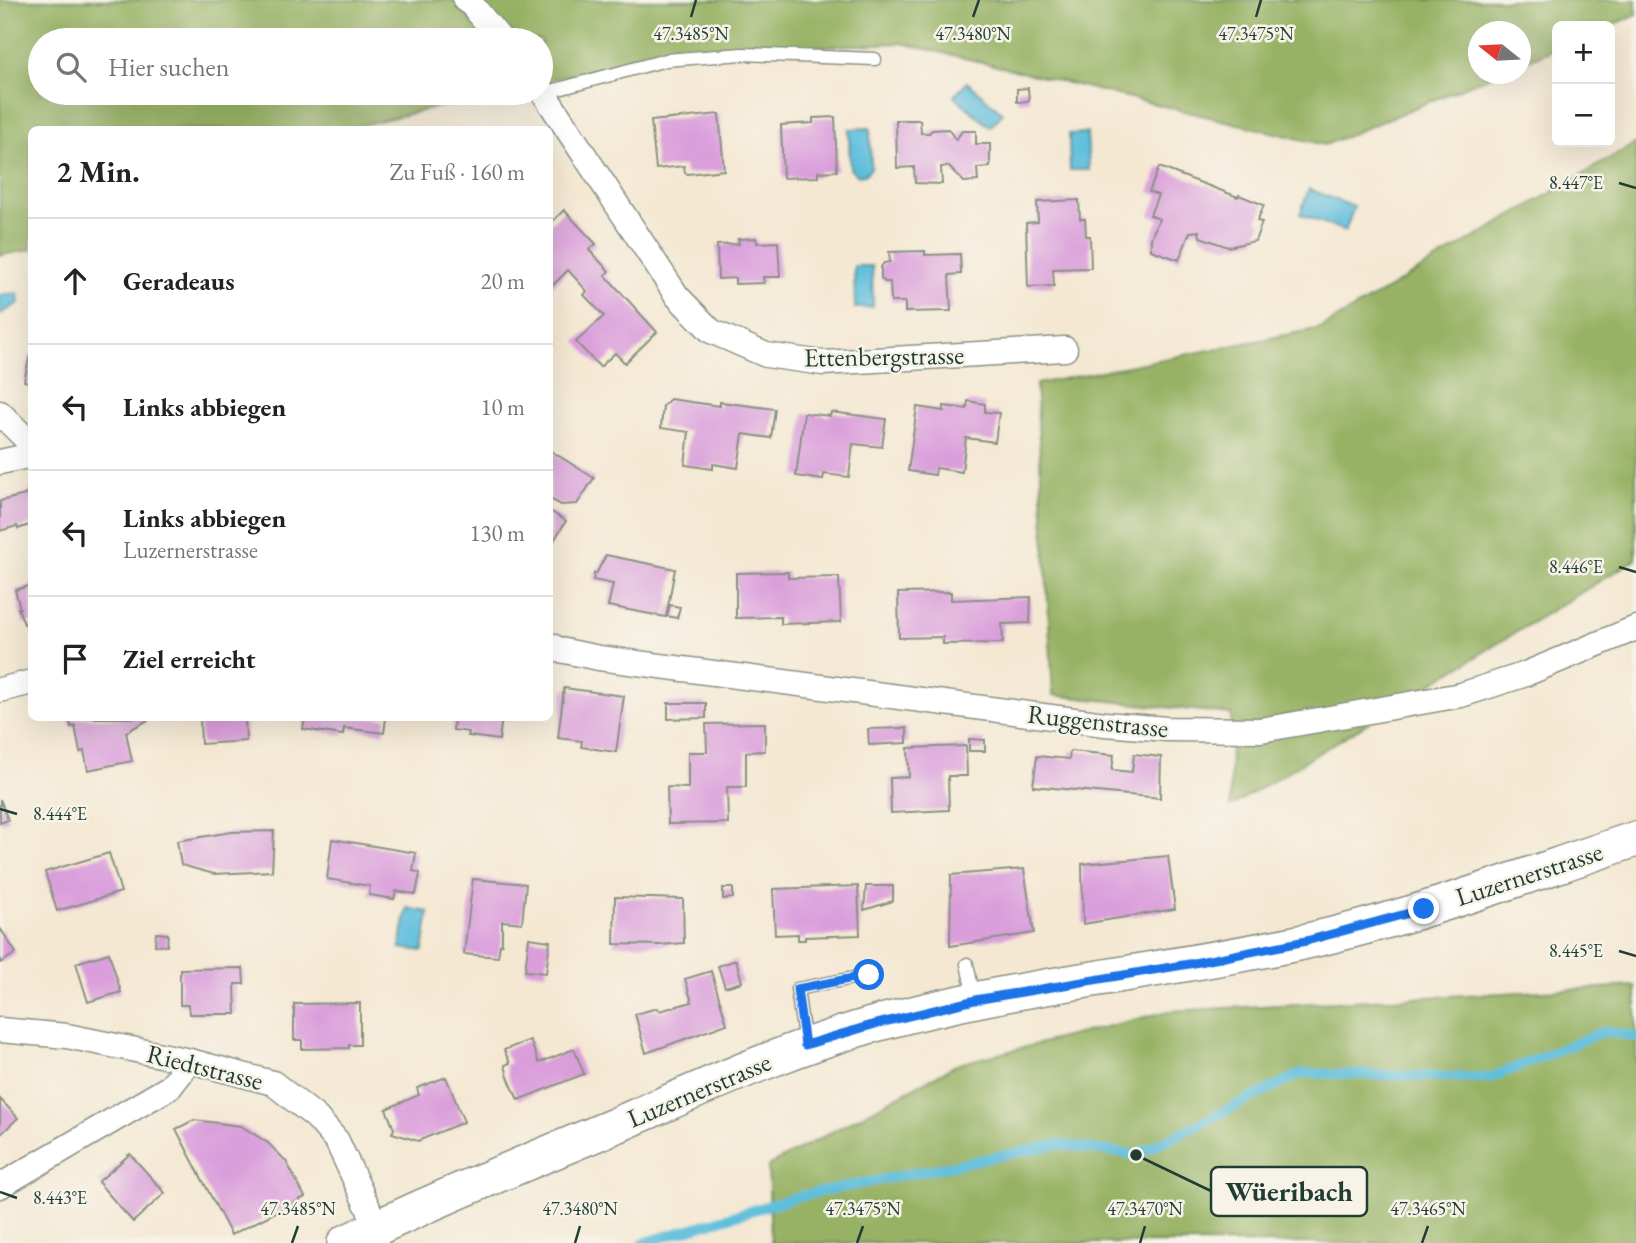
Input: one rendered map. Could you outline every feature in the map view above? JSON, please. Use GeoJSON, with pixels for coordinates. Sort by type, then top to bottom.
{"type":"FeatureCollection","features":[{"type":"Feature","properties":{"kind":"main road","name":"Luzernerstrasse"},"geometry":{"type":"LineString","coordinates":[[345,1243],[805,1045],[872,1025],[975,1000],[1189,964],[1306,941],[1424,909],[1636,839]]}},
{"type":"Feature","properties":{"kind":"street"},"geometry":{"type":"LineString","coordinates":[[465,0],[491,28]]}},
{"type":"Feature","properties":{"kind":"street","name":"Ettenbergstrasse"},"geometry":{"type":"LineString","coordinates":[[552,105],[677,296],[710,331],[766,355],[823,363],[1065,349]]}},
{"type":"Feature","properties":{"kind":"street"},"geometry":{"type":"LineString","coordinates":[[0,414],[28,441]]}},
{"type":"Feature","properties":{"kind":"street"},"geometry":{"type":"LineString","coordinates":[[0,462],[28,456]]}},
{"type":"Feature","properties":{"kind":"street","name":"Ruggenstrasse"},"geometry":{"type":"LineString","coordinates":[[553,646],[599,658],[1105,724],[1167,729],[1261,730],[1461,695],[1523,675],[1636,628]]}},
{"type":"Feature","properties":{"kind":"street"},"geometry":{"type":"LineString","coordinates":[[0,690],[28,683]]}},
{"type":"Feature","properties":{"kind":"street","name":"Riedtstrasse"},"geometry":{"type":"LineString","coordinates":[[0,1030],[67,1036],[190,1061],[273,1083],[316,1117],[337,1141],[377,1227]]}},
{"type":"Feature","properties":{"kind":"street"},"geometry":{"type":"LineString","coordinates":[[0,1186],[170,1087],[190,1061]]}},
{"type":"Feature","properties":{"kind":"lane"},"geometry":{"type":"LineString","coordinates":[[553,88],[666,60],[742,54],[875,59]]}},
{"type":"Feature","properties":{"kind":"lane"},"geometry":{"type":"LineString","coordinates":[[967,964],[975,1000]]}},
{"type":"Feature","properties":{"kind":"lane"},"geometry":{"type":"LineString","coordinates":[[805,1045],[797,989],[869,975]]}},
{"type":"Feature","properties":{"kind":"green space"},"geometry":{"type":"Polygon","coordinates":[[[0,0],[1636,0],[1636,15],[1615,24],[1615,21],[1552,21],[1552,50],[1531,59],[1531,21],[1468,21],[1468,84],[1472,84],[1325,145],[902,43],[662,53],[553,79],[553,28],[28,28],[28,105],[446,105],[358,126],[28,126],[28,250],[0,255],[0,0]]]}},
{"type":"Feature","properties":{"kind":"green space"},"geometry":{"type":"Polygon","coordinates":[[[1636,143],[1636,559],[1230,807],[1231,714],[1053,695],[1036,384],[1321,328],[1636,143]]]}},
{"type":"Feature","properties":{"kind":"green space"},"geometry":{"type":"Polygon","coordinates":[[[1636,986],[1636,1243],[771,1243],[768,1166],[958,1064],[1169,1011],[1636,986]]]}},
{"type":"Feature","properties":{"kind":"water"},"geometry":{"type":"Polygon","coordinates":[[[967,82],[1003,113],[990,127],[954,96],[967,82]]]}},
{"type":"Feature","properties":{"kind":"water"},"geometry":{"type":"Polygon","coordinates":[[[870,128],[871,168],[865,175],[857,175],[850,169],[849,129],[870,128]]]}},
{"type":"Feature","properties":{"kind":"water"},"geometry":{"type":"Polygon","coordinates":[[[1087,133],[1089,170],[1070,170],[1069,134],[1087,133]]]}},
{"type":"Feature","properties":{"kind":"water"},"geometry":{"type":"Polygon","coordinates":[[[1309,189],[1354,207],[1345,231],[1300,214],[1309,189]]]}},
{"type":"Feature","properties":{"kind":"water"},"geometry":{"type":"Polygon","coordinates":[[[854,266],[872,266],[873,307],[855,308],[854,266]]]}},
{"type":"Feature","properties":{"kind":"water"},"geometry":{"type":"Polygon","coordinates":[[[18,293],[19,303],[0,314],[0,295],[18,293]]]}},
{"type":"Feature","properties":{"kind":"water"},"geometry":{"type":"Polygon","coordinates":[[[407,908],[429,912],[423,951],[400,948],[407,908]]]}},
{"type":"Feature","properties":{"kind":"building"},"geometry":{"type":"Polygon","coordinates":[[[1028,88],[1029,101],[1017,102],[1017,89],[1028,88]]]}},
{"type":"Feature","properties":{"kind":"building"},"geometry":{"type":"Polygon","coordinates":[[[719,114],[724,170],[688,174],[685,173],[684,166],[656,169],[651,121],[719,114]]]}},
{"type":"Feature","properties":{"kind":"building"},"geometry":{"type":"Polygon","coordinates":[[[835,117],[837,171],[818,172],[818,177],[783,178],[781,125],[813,123],[813,118],[835,117]]]}},
{"type":"Feature","properties":{"kind":"building"},"geometry":{"type":"Polygon","coordinates":[[[896,120],[920,120],[921,133],[948,129],[956,140],[962,131],[976,131],[976,144],[990,144],[990,167],[977,168],[978,181],[964,182],[948,166],[941,167],[942,184],[915,183],[914,167],[897,168],[896,120]]]}},
{"type":"Feature","properties":{"kind":"building"},"geometry":{"type":"Polygon","coordinates":[[[1159,167],[1264,205],[1257,221],[1262,222],[1255,241],[1228,247],[1200,237],[1199,231],[1190,232],[1179,260],[1151,250],[1151,238],[1159,219],[1150,215],[1158,195],[1149,192],[1159,167]]]}},
{"type":"Feature","properties":{"kind":"building"},"geometry":{"type":"Polygon","coordinates":[[[1079,200],[1080,219],[1085,219],[1086,236],[1090,236],[1091,268],[1053,269],[1054,286],[1028,287],[1026,223],[1038,222],[1037,202],[1079,200]]]}},
{"type":"Feature","properties":{"kind":"building"},"geometry":{"type":"Polygon","coordinates":[[[564,210],[596,244],[589,250],[609,271],[605,275],[657,332],[625,363],[615,353],[600,367],[576,342],[604,316],[584,295],[587,291],[568,270],[553,285],[553,221],[564,210]]]}},
{"type":"Feature","properties":{"kind":"building"},"geometry":{"type":"Polygon","coordinates":[[[756,238],[757,243],[778,242],[780,277],[763,277],[764,283],[735,284],[735,278],[718,279],[717,245],[739,244],[738,239],[756,238]]]}},
{"type":"Feature","properties":{"kind":"building"},"geometry":{"type":"Polygon","coordinates":[[[925,251],[925,255],[960,254],[961,274],[949,275],[951,311],[905,312],[905,302],[891,302],[890,282],[881,278],[881,267],[890,262],[889,252],[925,251]]]}},
{"type":"Feature","properties":{"kind":"building"},"geometry":{"type":"Polygon","coordinates":[[[28,364],[28,382],[24,381],[28,364]]]}},
{"type":"Feature","properties":{"kind":"building"},"geometry":{"type":"Polygon","coordinates":[[[670,399],[720,406],[720,402],[775,409],[771,438],[743,434],[738,468],[713,464],[713,469],[685,465],[689,432],[661,428],[663,406],[670,399]]]}},
{"type":"Feature","properties":{"kind":"building"},"geometry":{"type":"Polygon","coordinates":[[[968,401],[985,404],[985,412],[999,413],[995,442],[966,438],[962,472],[936,468],[935,475],[908,471],[917,407],[944,411],[944,406],[967,409],[968,401]]]}},
{"type":"Feature","properties":{"kind":"building"},"geometry":{"type":"Polygon","coordinates":[[[831,412],[886,419],[882,447],[853,444],[849,477],[824,474],[823,480],[796,476],[804,413],[830,416],[831,412]]]}},
{"type":"Feature","properties":{"kind":"building"},"geometry":{"type":"Polygon","coordinates":[[[553,452],[594,478],[577,504],[561,505],[553,501],[553,452]]]}},
{"type":"Feature","properties":{"kind":"building"},"geometry":{"type":"Polygon","coordinates":[[[28,492],[28,525],[0,531],[0,501],[28,492]]]}},
{"type":"Feature","properties":{"kind":"building"},"geometry":{"type":"Polygon","coordinates":[[[553,513],[566,521],[553,542],[553,513]]]}},
{"type":"Feature","properties":{"kind":"building"},"geometry":{"type":"Polygon","coordinates":[[[606,555],[675,569],[666,617],[608,606],[613,584],[593,580],[594,573],[596,574],[606,555]]]}},
{"type":"Feature","properties":{"kind":"building"},"geometry":{"type":"Polygon","coordinates":[[[788,572],[788,578],[839,577],[841,622],[781,624],[781,617],[736,618],[736,573],[788,572]]]}},
{"type":"Feature","properties":{"kind":"building"},"geometry":{"type":"Polygon","coordinates":[[[28,586],[28,622],[24,624],[18,608],[15,590],[28,586]]]}},
{"type":"Feature","properties":{"kind":"building"},"geometry":{"type":"Polygon","coordinates":[[[951,592],[951,600],[1031,597],[1030,623],[1002,624],[1003,643],[943,644],[943,637],[899,638],[898,593],[951,592]]]}},
{"type":"Feature","properties":{"kind":"building"},"geometry":{"type":"Polygon","coordinates":[[[670,605],[680,607],[677,618],[667,616],[670,605]]]}},
{"type":"Feature","properties":{"kind":"building"},"geometry":{"type":"Polygon","coordinates":[[[564,688],[624,696],[616,752],[581,747],[582,741],[558,738],[564,688]]]}},
{"type":"Feature","properties":{"kind":"building"},"geometry":{"type":"Polygon","coordinates":[[[668,703],[706,703],[706,718],[668,719],[668,703]]]}},
{"type":"Feature","properties":{"kind":"building"},"geometry":{"type":"Polygon","coordinates":[[[70,721],[146,721],[126,732],[132,761],[88,770],[84,751],[80,752],[75,726],[71,727],[70,721]]]}},
{"type":"Feature","properties":{"kind":"building"},"geometry":{"type":"Polygon","coordinates":[[[200,721],[245,721],[246,741],[201,744],[200,721]]]}},
{"type":"Feature","properties":{"kind":"building"},"geometry":{"type":"Polygon","coordinates":[[[304,721],[386,721],[384,733],[344,728],[343,735],[303,729],[304,721]]]}},
{"type":"Feature","properties":{"kind":"building"},"geometry":{"type":"Polygon","coordinates":[[[454,721],[502,721],[499,740],[468,736],[469,732],[453,730],[454,721]]]}},
{"type":"Feature","properties":{"kind":"building"},"geometry":{"type":"Polygon","coordinates":[[[765,723],[765,751],[746,752],[746,787],[727,787],[728,823],[668,824],[667,787],[688,788],[688,752],[707,752],[706,724],[765,723]]]}},
{"type":"Feature","properties":{"kind":"building"},"geometry":{"type":"Polygon","coordinates":[[[907,728],[907,743],[869,745],[868,729],[907,728]]]}},
{"type":"Feature","properties":{"kind":"building"},"geometry":{"type":"Polygon","coordinates":[[[969,739],[985,740],[985,751],[969,751],[969,739]]]}},
{"type":"Feature","properties":{"kind":"building"},"geometry":{"type":"Polygon","coordinates":[[[966,746],[967,776],[948,776],[949,810],[891,813],[890,778],[909,777],[908,748],[966,746]]]}},
{"type":"Feature","properties":{"kind":"building"},"geometry":{"type":"Polygon","coordinates":[[[1070,751],[1114,755],[1112,770],[1132,772],[1134,754],[1161,757],[1160,798],[1033,786],[1037,756],[1069,759],[1070,751]]]}},
{"type":"Feature","properties":{"kind":"building"},"geometry":{"type":"Polygon","coordinates":[[[0,799],[8,820],[0,823],[0,799]]]}},
{"type":"Feature","properties":{"kind":"building"},"geometry":{"type":"Polygon","coordinates":[[[274,831],[272,871],[214,874],[181,865],[177,841],[231,832],[274,831]]]}},
{"type":"Feature","properties":{"kind":"building"},"geometry":{"type":"Polygon","coordinates":[[[332,839],[416,853],[413,871],[420,873],[416,894],[396,891],[394,899],[369,895],[370,886],[327,879],[332,839]]]}},
{"type":"Feature","properties":{"kind":"building"},"geometry":{"type":"Polygon","coordinates":[[[109,853],[121,892],[57,911],[45,872],[109,853]]]}},
{"type":"Feature","properties":{"kind":"building"},"geometry":{"type":"Polygon","coordinates":[[[1168,856],[1175,909],[1083,924],[1082,864],[1168,856]]]}},
{"type":"Feature","properties":{"kind":"building"},"geometry":{"type":"Polygon","coordinates":[[[1024,869],[1034,933],[950,946],[951,875],[1024,869]]]}},
{"type":"Feature","properties":{"kind":"building"},"geometry":{"type":"Polygon","coordinates":[[[473,879],[526,884],[522,923],[502,921],[502,944],[498,957],[464,954],[473,879]]]}},
{"type":"Feature","properties":{"kind":"building"},"geometry":{"type":"Polygon","coordinates":[[[858,886],[860,935],[805,937],[805,940],[798,940],[798,934],[775,935],[773,889],[858,886]]]}},
{"type":"Feature","properties":{"kind":"building"},"geometry":{"type":"Polygon","coordinates":[[[866,886],[893,886],[893,901],[864,910],[866,886]]]}},
{"type":"Feature","properties":{"kind":"building"},"geometry":{"type":"Polygon","coordinates":[[[723,888],[733,888],[733,898],[723,899],[723,888]]]}},
{"type":"Feature","properties":{"kind":"building"},"geometry":{"type":"Polygon","coordinates":[[[615,897],[683,899],[684,943],[614,944],[615,897]]]}},
{"type":"Feature","properties":{"kind":"building"},"geometry":{"type":"Polygon","coordinates":[[[0,928],[16,953],[0,963],[0,928]]]}},
{"type":"Feature","properties":{"kind":"building"},"geometry":{"type":"Polygon","coordinates":[[[156,933],[168,934],[167,946],[155,945],[156,933]]]}},
{"type":"Feature","properties":{"kind":"building"},"geometry":{"type":"Polygon","coordinates":[[[529,938],[550,941],[546,973],[525,971],[529,938]]]}},
{"type":"Feature","properties":{"kind":"building"},"geometry":{"type":"Polygon","coordinates":[[[109,953],[121,992],[88,1002],[76,963],[109,953]]]}},
{"type":"Feature","properties":{"kind":"building"},"geometry":{"type":"Polygon","coordinates":[[[736,960],[742,982],[725,987],[718,966],[736,960]]]}},
{"type":"Feature","properties":{"kind":"building"},"geometry":{"type":"Polygon","coordinates":[[[243,968],[244,984],[235,984],[236,1014],[189,1014],[188,1005],[180,1005],[180,969],[243,968]]]}},
{"type":"Feature","properties":{"kind":"building"},"geometry":{"type":"Polygon","coordinates":[[[711,971],[727,1024],[646,1053],[635,1014],[692,1002],[685,979],[711,971]]]}},
{"type":"Feature","properties":{"kind":"building"},"geometry":{"type":"Polygon","coordinates":[[[360,1003],[360,1045],[349,1045],[349,1048],[302,1049],[302,1040],[294,1040],[294,1004],[360,1003]]]}},
{"type":"Feature","properties":{"kind":"building"},"geometry":{"type":"Polygon","coordinates":[[[530,1040],[539,1063],[574,1049],[584,1074],[518,1100],[508,1077],[505,1065],[510,1063],[504,1050],[530,1040]]]}},
{"type":"Feature","properties":{"kind":"building"},"geometry":{"type":"Polygon","coordinates":[[[446,1077],[464,1122],[418,1141],[392,1133],[394,1129],[386,1109],[419,1095],[417,1088],[446,1077]]]}},
{"type":"Feature","properties":{"kind":"building"},"geometry":{"type":"Polygon","coordinates":[[[0,1099],[18,1118],[0,1135],[0,1099]]]}},
{"type":"Feature","properties":{"kind":"building"},"geometry":{"type":"Polygon","coordinates":[[[194,1120],[241,1126],[268,1143],[286,1161],[305,1197],[231,1235],[176,1129],[194,1120]]]}},
{"type":"Feature","properties":{"kind":"building"},"geometry":{"type":"Polygon","coordinates":[[[130,1154],[165,1193],[133,1222],[98,1182],[130,1154]]]}},
{"type":"Feature","properties":{"kind":"waterway"},"geometry":{"type":"LineString","coordinates":[[643,1243],[800,1196],[1058,1144],[1136,1155],[1302,1073],[1490,1078],[1605,1031],[1636,1037]]}},
{"type":"Feature","properties":{"kind":"place","name":"Wüeribach"},"geometry":{"type":"Point","coordinates":[1136,1155]}},
{"type":"Feature","properties":{"kind":"route"},"geometry":{"type":"LineString","coordinates":[[869,975],[797,989],[805,1045],[872,1025],[975,1000],[1189,964],[1306,941],[1424,909]]}}]}
